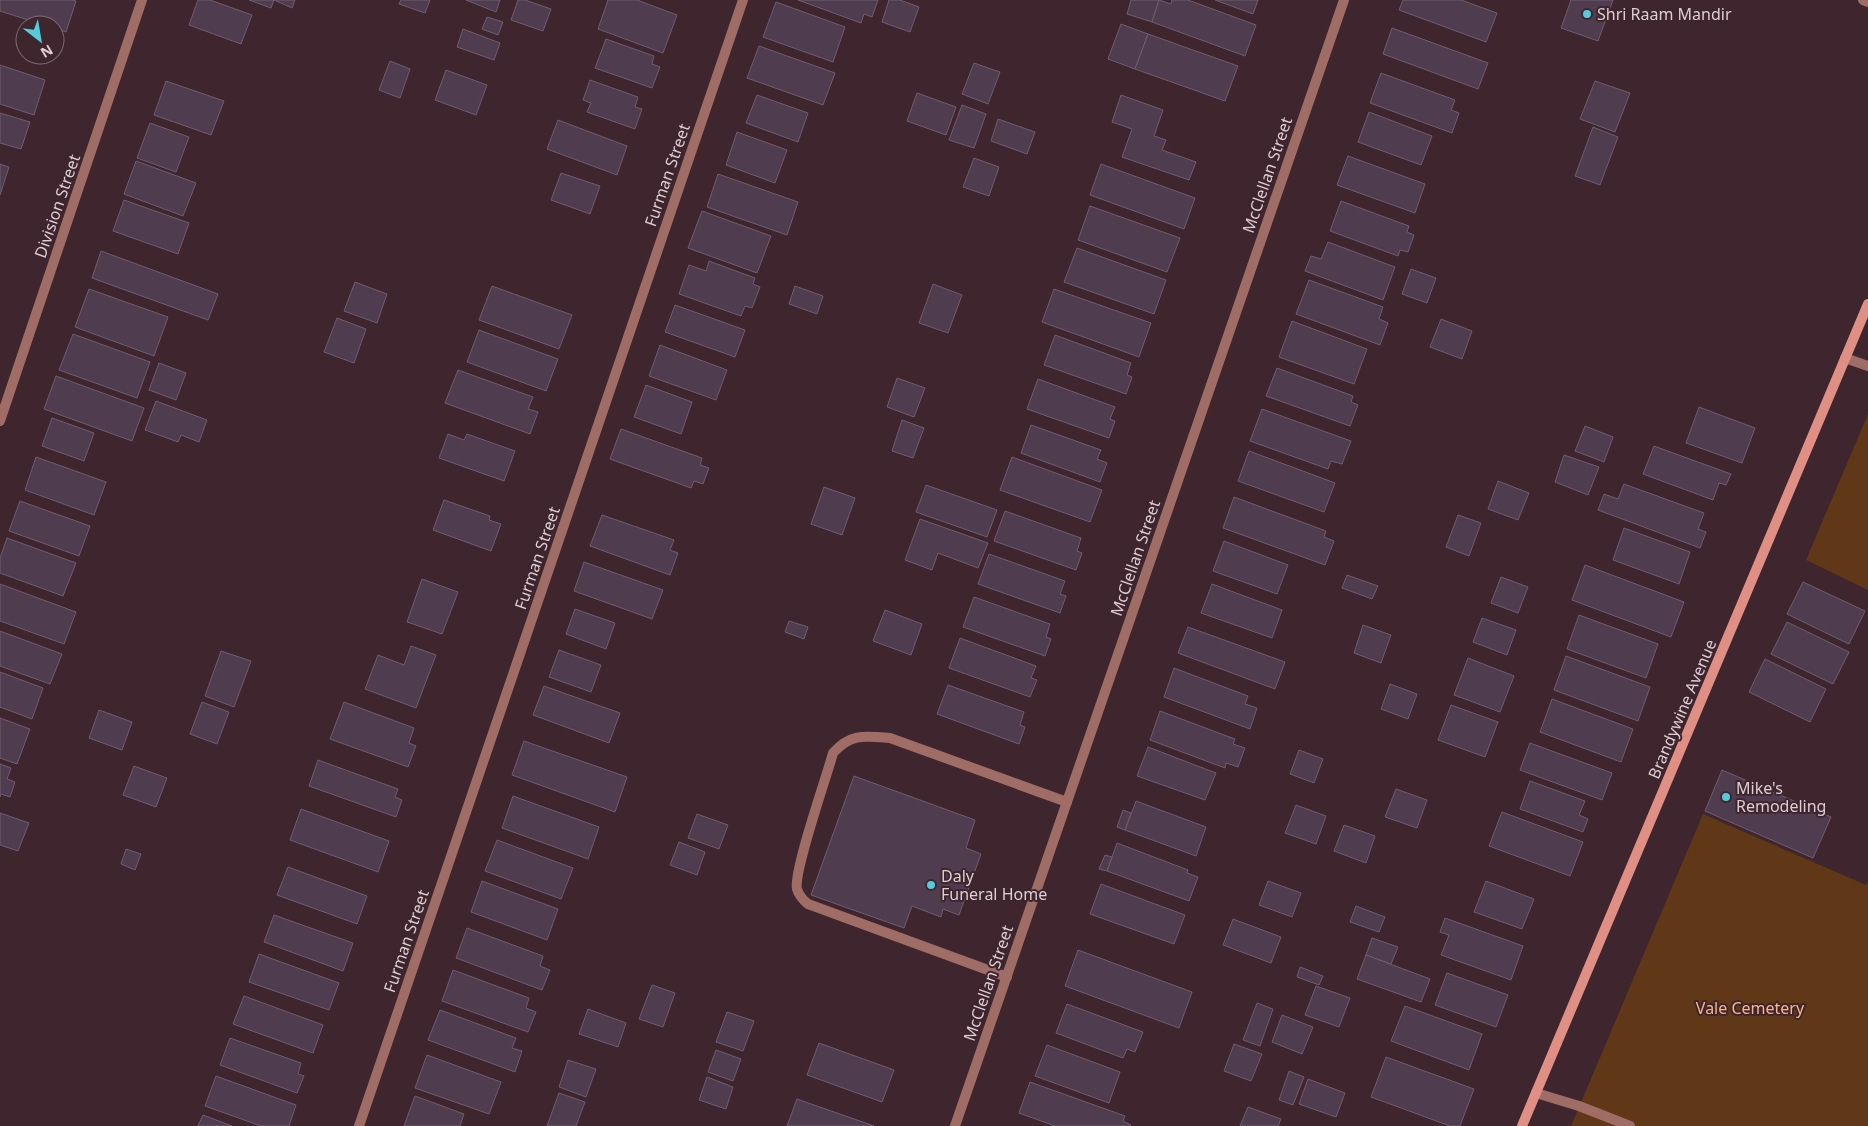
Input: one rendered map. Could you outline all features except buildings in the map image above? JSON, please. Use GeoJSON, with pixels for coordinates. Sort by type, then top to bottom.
{"type":"FeatureCollection","features":[{"type":"Feature","properties":{"kind":"main road","name":"Brandywine Avenue"},"geometry":{"type":"LineString","coordinates":[[1522,1126],[1868,304]]}},
{"type":"Feature","properties":{"kind":"street","name":"Division Street"},"geometry":{"type":"LineString","coordinates":[[0,421],[142,0]]}},
{"type":"Feature","properties":{"kind":"street","name":"Furman Street"},"geometry":{"type":"LineString","coordinates":[[359,1126],[743,0]]}},
{"type":"Feature","properties":{"kind":"street","name":"McClellan Street"},"geometry":{"type":"LineString","coordinates":[[955,1126],[1344,0]]}},
{"type":"Feature","properties":{"kind":"street"},"geometry":{"type":"LineString","coordinates":[[1863,0],[1868,2]]}},
{"type":"Feature","properties":{"kind":"street"},"geometry":{"type":"LineString","coordinates":[[1845,358],[1868,366]]}},
{"type":"Feature","properties":{"kind":"street"},"geometry":{"type":"LineString","coordinates":[[1006,977],[808,904],[800,897],[796,887],[799,866],[834,753],[850,738],[890,738],[1067,802]]}},
{"type":"Feature","properties":{"kind":"street"},"geometry":{"type":"LineString","coordinates":[[1536,1093],[1579,1106],[1630,1126]]}},
{"type":"Feature","properties":{"kind":"green space"},"geometry":{"type":"Polygon","coordinates":[[[1868,414],[1868,590],[1806,560],[1868,414]]]}},
{"type":"Feature","properties":{"kind":"green space","name":"Vale Cemetery"},"geometry":{"type":"Polygon","coordinates":[[[1703,814],[1866,885],[1868,882],[1868,1126],[1571,1126],[1703,814]]]}},
{"type":"Feature","properties":{"kind":"place","name":"Shri Raam Mandir"},"geometry":{"type":"Point","coordinates":[1587,14]}},
{"type":"Feature","properties":{"kind":"place","name":"Mike's Remodeling"},"geometry":{"type":"Point","coordinates":[1726,797]}},
{"type":"Feature","properties":{"kind":"place","name":"Daly Funeral Home"},"geometry":{"type":"Point","coordinates":[931,885]}}]}
